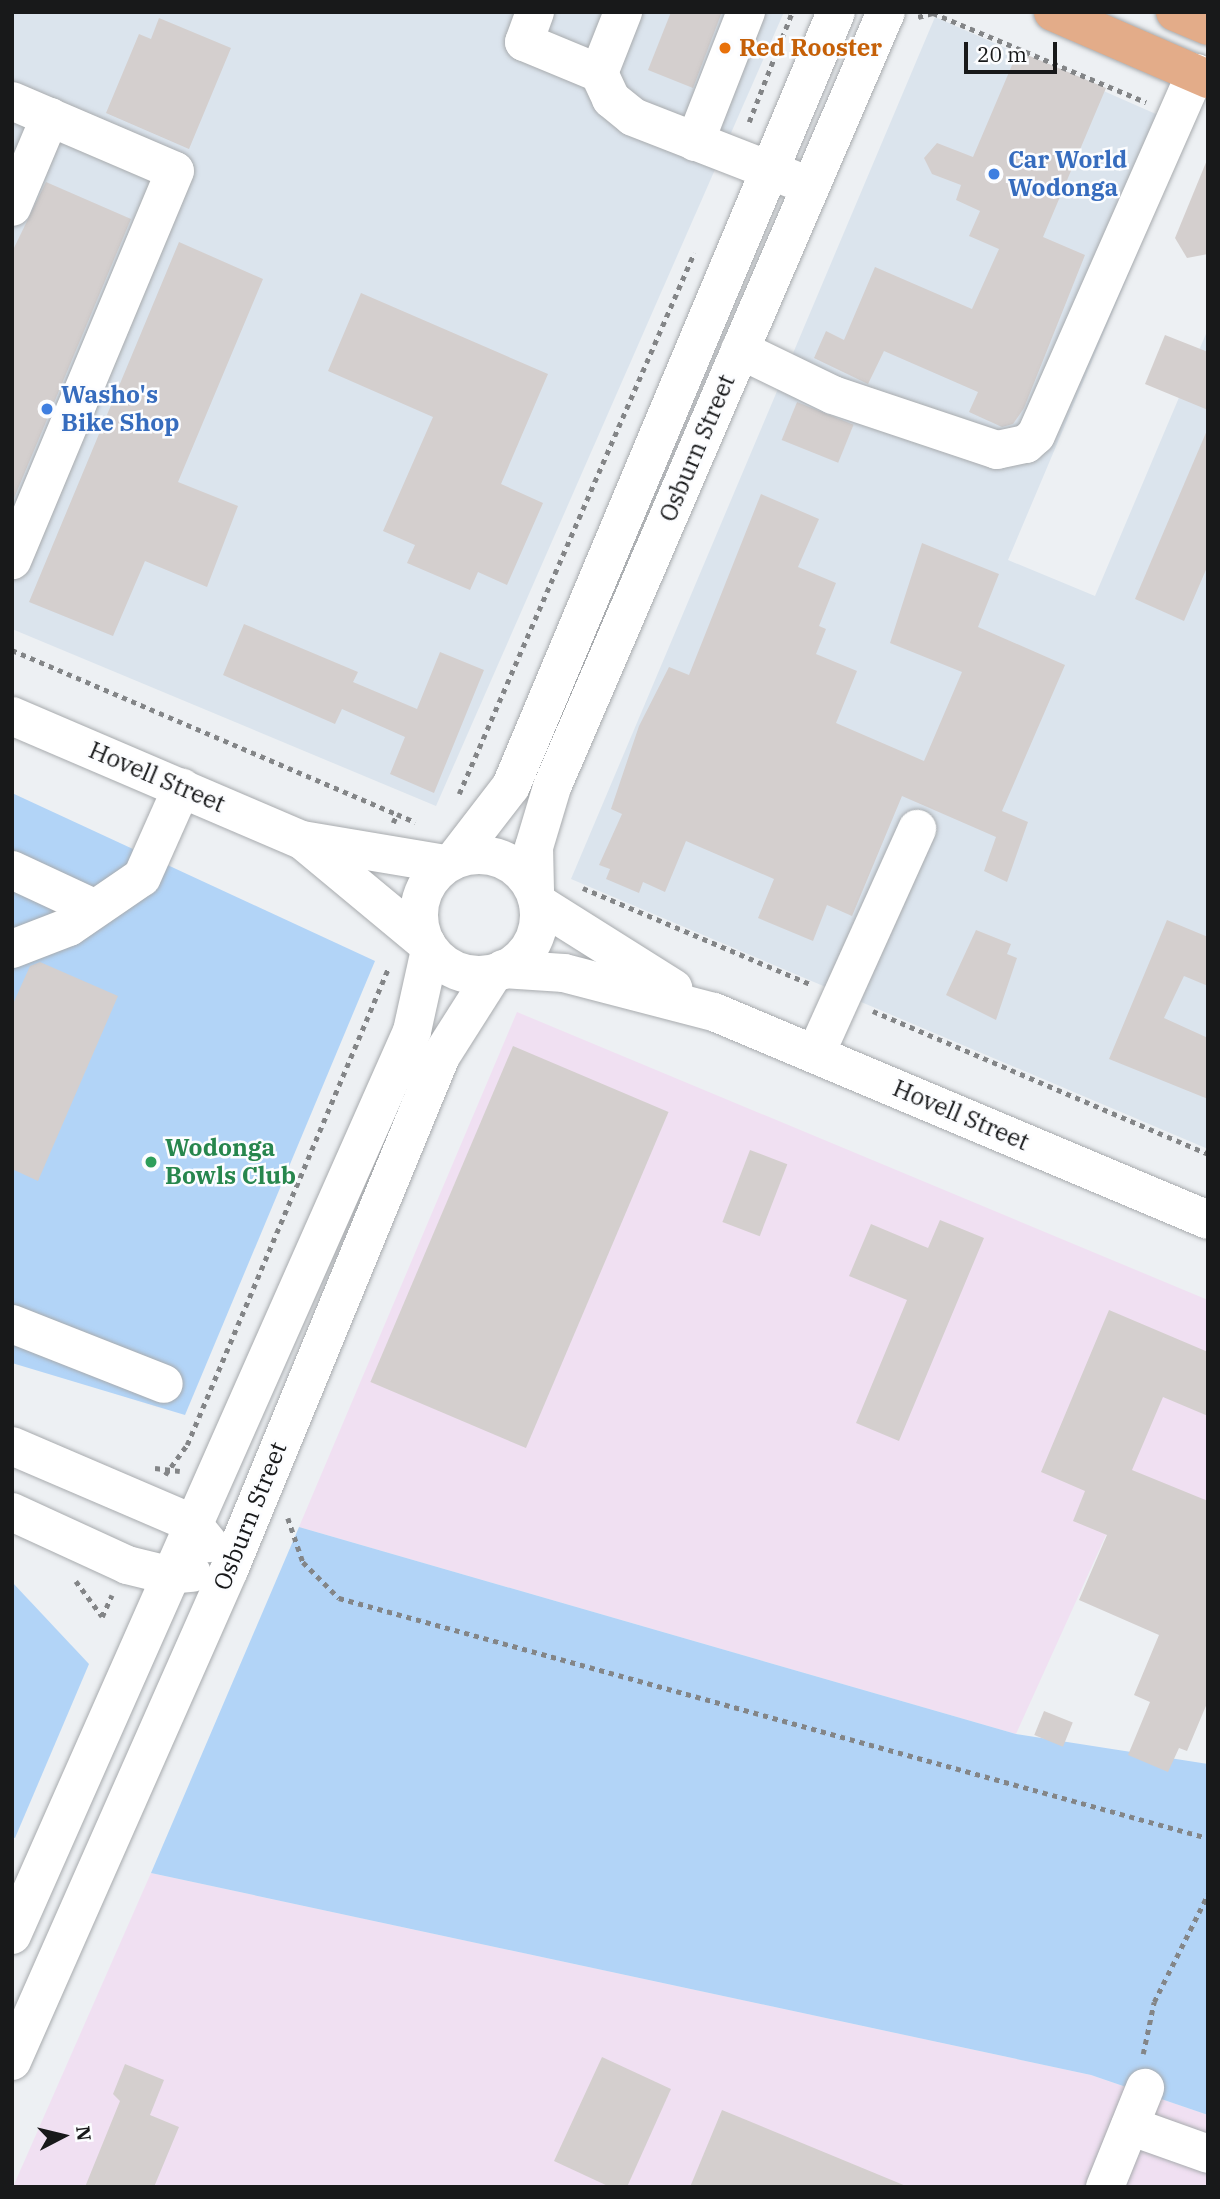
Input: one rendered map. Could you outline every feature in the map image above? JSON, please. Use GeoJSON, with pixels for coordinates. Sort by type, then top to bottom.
{"type":"FeatureCollection","features":[{"type":"Feature","properties":{"kind":"main road"},"geometry":{"type":"LineString","coordinates":[[1053,12],[1202,76]]}},
{"type":"Feature","properties":{"kind":"main road"},"geometry":{"type":"LineString","coordinates":[[1175,12],[1208,26]]}},
{"type":"Feature","properties":{"kind":"street"},"geometry":{"type":"LineString","coordinates":[[535,12],[524,42],[599,73],[611,99],[633,117],[810,186]]}},
{"type":"Feature","properties":{"kind":"street"},"geometry":{"type":"LineString","coordinates":[[599,73],[623,12]]}},
{"type":"Feature","properties":{"kind":"street"},"geometry":{"type":"LineString","coordinates":[[695,142],[746,12]]}},
{"type":"Feature","properties":{"kind":"street","name":"Osburn Street"},"geometry":{"type":"LineString","coordinates":[[449,862],[511,786],[752,164],[836,12]]}},
{"type":"Feature","properties":{"kind":"street","name":"Osburn Street"},"geometry":{"type":"LineString","coordinates":[[536,896],[534,847],[552,787],[810,186],[895,14]]}},
{"type":"Feature","properties":{"kind":"street"},"geometry":{"type":"LineString","coordinates":[[740,349],[833,395],[997,450],[1026,444],[1036,435],[1176,115],[1202,76]]}},
{"type":"Feature","properties":{"kind":"street"},"geometry":{"type":"LineString","coordinates":[[12,101],[176,171],[12,560]]}},
{"type":"Feature","properties":{"kind":"street"},"geometry":{"type":"LineString","coordinates":[[12,207],[50,117]]}},
{"type":"Feature","properties":{"kind":"street","name":"Hovell Street"},"geometry":{"type":"LineString","coordinates":[[12,716],[302,840],[380,854],[449,862]]}},
{"type":"Feature","properties":{"kind":"street"},"geometry":{"type":"LineString","coordinates":[[12,949],[47,940],[142,877],[182,787]]}},
{"type":"Feature","properties":{"kind":"street"},"geometry":{"type":"LineString","coordinates":[[816,1053],[917,829]]}},
{"type":"Feature","properties":{"kind":"street","name":"Hovell Street"},"geometry":{"type":"LineString","coordinates":[[302,840],[428,946]]}},
{"type":"Feature","properties":{"kind":"street"},"geometry":{"type":"LineString","coordinates":[[501,860],[536,896],[530,948],[498,972],[462,974],[428,946],[421,901],[449,862],[501,860]]}},
{"type":"Feature","properties":{"kind":"street"},"geometry":{"type":"LineString","coordinates":[[12,870],[94,908]]}},
{"type":"Feature","properties":{"kind":"street","name":"Hovell Street"},"geometry":{"type":"LineString","coordinates":[[536,896],[714,1012]]}},
{"type":"Feature","properties":{"kind":"street","name":"Osburn Street"},"geometry":{"type":"LineString","coordinates":[[12,1935],[168,1575],[411,1031],[428,946]]}},
{"type":"Feature","properties":{"kind":"street","name":"Osburn Street"},"geometry":{"type":"LineString","coordinates":[[12,2061],[229,1570],[440,1056],[498,972]]}},
{"type":"Feature","properties":{"kind":"street","name":"Hovell Street"},"geometry":{"type":"LineString","coordinates":[[498,972],[575,975],[714,1012],[1208,1220]]}},
{"type":"Feature","properties":{"kind":"street"},"geometry":{"type":"LineString","coordinates":[[12,1324],[164,1384]]}},
{"type":"Feature","properties":{"kind":"street"},"geometry":{"type":"LineString","coordinates":[[12,1446],[192,1523],[229,1570]]}},
{"type":"Feature","properties":{"kind":"street"},"geometry":{"type":"LineString","coordinates":[[12,1512],[127,1565],[168,1575],[229,1570]]}},
{"type":"Feature","properties":{"kind":"street"},"geometry":{"type":"LineString","coordinates":[[1105,2187],[1144,2088]]}},
{"type":"Feature","properties":{"kind":"street"},"geometry":{"type":"LineString","coordinates":[[1130,2126],[1208,2154]]}},
{"type":"Feature","properties":{"kind":"path"},"geometry":{"type":"LineString","coordinates":[[752,164],[792,12]]}},
{"type":"Feature","properties":{"kind":"path"},"geometry":{"type":"LineString","coordinates":[[895,14],[933,13],[1176,115]]}},
{"type":"Feature","properties":{"kind":"path"},"geometry":{"type":"LineString","coordinates":[[456,799],[696,247]]}},
{"type":"Feature","properties":{"kind":"path"},"geometry":{"type":"LineString","coordinates":[[12,650],[422,825]]}},
{"type":"Feature","properties":{"kind":"path"},"geometry":{"type":"LineString","coordinates":[[380,854],[397,814]]}},
{"type":"Feature","properties":{"kind":"path"},"geometry":{"type":"LineString","coordinates":[[169,1467],[187,1445],[390,962]]}},
{"type":"Feature","properties":{"kind":"path"},"geometry":{"type":"LineString","coordinates":[[289,1518],[303,1562],[339,1598],[1208,1838]]}},
{"type":"Feature","properties":{"kind":"path"},"geometry":{"type":"LineString","coordinates":[[72,1578],[102,1617]]}},
{"type":"Feature","properties":{"kind":"path"},"geometry":{"type":"LineString","coordinates":[[1144,2088],[1143,2046],[1154,2002],[1208,1894]]}},
{"type":"Feature","properties":{"kind":"shaded area"},"geometry":{"type":"Polygon","coordinates":[[[12,12],[784,12],[436,806],[12,629],[12,12]]]}},
{"type":"Feature","properties":{"kind":"shaded area"},"geometry":{"type":"Polygon","coordinates":[[[935,17],[1190,129],[1008,560],[1095,596],[1208,329],[1208,1149],[571,879],[935,17]]]}},
{"type":"Feature","properties":{"kind":"shaded area","name":"Wodonga Bowls Club"},"geometry":{"type":"Polygon","coordinates":[[[12,793],[375,961],[185,1415],[12,1363],[12,793]]]}},
{"type":"Feature","properties":{"kind":"shaded area"},"geometry":{"type":"Polygon","coordinates":[[[517,1012],[1208,1300],[1208,1578],[1106,1535],[1016,1734],[299,1527],[517,1012]]]}},
{"type":"Feature","properties":{"kind":"shaded area"},"geometry":{"type":"Polygon","coordinates":[[[299,1527],[1016,1734],[1208,1764],[1208,2115],[1091,2075],[151,1873],[299,1527]]]}},
{"type":"Feature","properties":{"kind":"shaded area"},"geometry":{"type":"Polygon","coordinates":[[[12,1582],[89,1664],[15,1838],[12,1837],[12,1582]]]}},
{"type":"Feature","properties":{"kind":"shaded area"},"geometry":{"type":"Polygon","coordinates":[[[151,1873],[1091,2075],[1208,2115],[1208,2187],[13,2187],[151,1873]]]}},
{"type":"Feature","properties":{"kind":"building"},"geometry":{"type":"Polygon","coordinates":[[[671,12],[722,12],[693,88],[648,70],[671,12]]]}},
{"type":"Feature","properties":{"kind":"building"},"geometry":{"type":"Polygon","coordinates":[[[159,18],[231,48],[189,149],[106,113],[139,34],[151,39],[159,18]]]}},
{"type":"Feature","properties":{"kind":"building"},"geometry":{"type":"Polygon","coordinates":[[[1018,51],[1106,88],[1043,237],[1085,255],[1024,408],[1013,424],[1002,427],[969,412],[978,392],[884,351],[868,384],[814,358],[826,331],[844,340],[875,267],[972,309],[999,249],[969,236],[980,211],[956,200],[961,185],[932,174],[924,158],[937,143],[973,157],[1018,51]]]}},
{"type":"Feature","properties":{"kind":"building"},"geometry":{"type":"Polygon","coordinates":[[[1207,160],[1208,254],[1187,258],[1175,238],[1207,160]]]}},
{"type":"Feature","properties":{"kind":"building"},"geometry":{"type":"Polygon","coordinates":[[[46,182],[131,219],[12,503],[12,252],[46,182]]]}},
{"type":"Feature","properties":{"kind":"building"},"geometry":{"type":"Polygon","coordinates":[[[179,242],[263,279],[178,482],[238,506],[207,587],[145,561],[113,636],[29,602],[179,242]]]}},
{"type":"Feature","properties":{"kind":"building"},"geometry":{"type":"Polygon","coordinates":[[[361,293],[548,374],[501,484],[543,503],[507,585],[478,572],[470,590],[407,563],[415,545],[383,531],[433,417],[328,371],[361,293]]]}},
{"type":"Feature","properties":{"kind":"building"},"geometry":{"type":"Polygon","coordinates":[[[1165,335],[1208,352],[1208,410],[1145,384],[1165,335]]]}},
{"type":"Feature","properties":{"kind":"building"},"geometry":{"type":"Polygon","coordinates":[[[797,402],[854,425],[838,463],[782,440],[797,402]]]}},
{"type":"Feature","properties":{"kind":"building"},"geometry":{"type":"Polygon","coordinates":[[[1208,428],[1208,565],[1184,621],[1135,599],[1208,428]]]}},
{"type":"Feature","properties":{"kind":"building"},"geometry":{"type":"Polygon","coordinates":[[[761,494],[819,519],[798,567],[836,583],[819,626],[826,629],[816,654],[857,671],[836,723],[924,761],[962,672],[890,643],[922,543],[999,574],[978,627],[1065,665],[1002,811],[1028,822],[1007,882],[984,871],[996,837],[902,796],[852,916],[827,905],[813,941],[758,918],[774,879],[686,841],[665,892],[643,882],[639,893],[606,879],[610,869],[599,865],[622,814],[611,809],[639,726],[669,667],[689,675],[761,494]]]}},
{"type":"Feature","properties":{"kind":"building"},"geometry":{"type":"Polygon","coordinates":[[[244,624],[358,672],[353,682],[417,709],[440,652],[484,670],[434,793],[390,774],[405,737],[342,709],[335,724],[223,675],[244,624]]]}},
{"type":"Feature","properties":{"kind":"building"},"geometry":{"type":"Polygon","coordinates":[[[1167,920],[1208,937],[1208,986],[1184,976],[1164,1018],[1208,1038],[1208,1099],[1109,1059],[1167,920]]]}},
{"type":"Feature","properties":{"kind":"building"},"geometry":{"type":"Polygon","coordinates":[[[976,930],[1011,944],[1007,954],[1017,958],[996,1020],[946,995],[976,930]]]}},
{"type":"Feature","properties":{"kind":"building"},"geometry":{"type":"Polygon","coordinates":[[[40,962],[118,996],[38,1181],[12,1169],[12,1006],[30,966],[40,962]]]}},
{"type":"Feature","properties":{"kind":"building"},"geometry":{"type":"Polygon","coordinates":[[[513,1046],[669,1112],[526,1448],[370,1382],[513,1046]]]}},
{"type":"Feature","properties":{"kind":"building"},"geometry":{"type":"Polygon","coordinates":[[[750,1150],[787,1164],[760,1236],[722,1222],[750,1150]]]}},
{"type":"Feature","properties":{"kind":"building"},"geometry":{"type":"Polygon","coordinates":[[[940,1220],[984,1238],[899,1441],[856,1423],[907,1300],[849,1276],[871,1224],[928,1248],[940,1220]]]}},
{"type":"Feature","properties":{"kind":"building"},"geometry":{"type":"Polygon","coordinates":[[[1109,1310],[1208,1352],[1208,1416],[1163,1397],[1132,1470],[1208,1501],[1208,1701],[1187,1751],[1179,1748],[1168,1772],[1128,1755],[1150,1702],[1134,1695],[1159,1635],[1079,1600],[1107,1535],[1073,1521],[1085,1491],[1041,1472],[1109,1310]]]}},
{"type":"Feature","properties":{"kind":"building"},"geometry":{"type":"Polygon","coordinates":[[[1044,1711],[1073,1723],[1063,1747],[1034,1735],[1044,1711]]]}},
{"type":"Feature","properties":{"kind":"building"},"geometry":{"type":"Polygon","coordinates":[[[602,2057],[671,2089],[627,2187],[610,2187],[554,2161],[602,2057]]]}},
{"type":"Feature","properties":{"kind":"building"},"geometry":{"type":"Polygon","coordinates":[[[125,2064],[164,2080],[150,2115],[179,2127],[154,2187],[85,2187],[120,2101],[113,2094],[125,2064]]]}},
{"type":"Feature","properties":{"kind":"building"},"geometry":{"type":"Polygon","coordinates":[[[722,2110],[906,2186],[906,2187],[690,2187],[722,2110]]]}},
{"type":"Feature","properties":{"kind":"place","name":"Red Rooster"},"geometry":{"type":"Point","coordinates":[725,48]}},
{"type":"Feature","properties":{"kind":"place","name":"Car World Wodonga"},"geometry":{"type":"Point","coordinates":[994,174]}},
{"type":"Feature","properties":{"kind":"place","name":"Washo's Bike Shop"},"geometry":{"type":"Point","coordinates":[47,409]}},
{"type":"Feature","properties":{"kind":"place","name":"Wodonga Bowls Club"},"geometry":{"type":"Point","coordinates":[151,1162]}}]}
